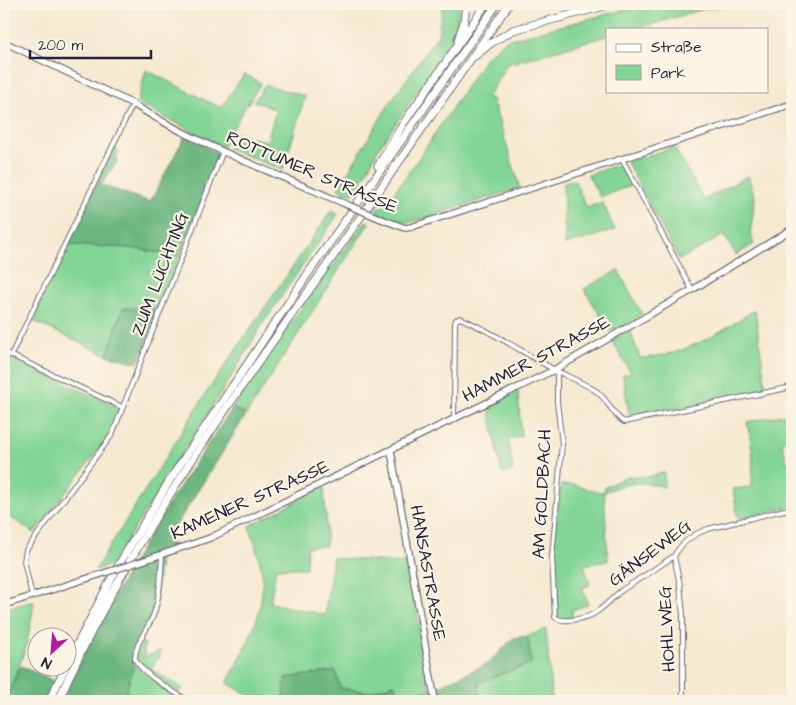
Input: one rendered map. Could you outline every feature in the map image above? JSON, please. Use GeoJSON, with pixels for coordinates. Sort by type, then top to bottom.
{"type":"FeatureCollection","features":[{"type":"Feature","properties":{"kind":"highway"},"geometry":{"type":"LineString","coordinates":[[450,56],[464,22],[466,4]]}},
{"type":"Feature","properties":{"kind":"highway"},"geometry":{"type":"LineString","coordinates":[[365,191],[403,124],[486,4]]}},
{"type":"Feature","properties":{"kind":"highway"},"geometry":{"type":"LineString","coordinates":[[78,643],[118,566],[173,475],[365,191],[497,4]]}},
{"type":"Feature","properties":{"kind":"highway"},"geometry":{"type":"LineString","coordinates":[[58,701],[118,582],[182,477],[258,363],[508,4]]}},
{"type":"Feature","properties":{"kind":"highway"},"geometry":{"type":"LineString","coordinates":[[467,63],[491,43],[513,30],[612,4]]}},
{"type":"Feature","properties":{"kind":"highway"},"geometry":{"type":"LineString","coordinates":[[49,701],[60,678]]}},
{"type":"Feature","properties":{"kind":"street","name":"ROTTUMER STRASSE"},"geometry":{"type":"LineString","coordinates":[[4,42],[133,104],[223,151],[404,228],[792,104]]}},
{"type":"Feature","properties":{"kind":"street"},"geometry":{"type":"LineString","coordinates":[[11,355],[133,104]]}},
{"type":"Feature","properties":{"kind":"street","name":"ZUM LÜCHTING"},"geometry":{"type":"LineString","coordinates":[[32,596],[24,561],[26,550],[112,435],[223,151]]}},
{"type":"Feature","properties":{"kind":"street"},"geometry":{"type":"LineString","coordinates":[[622,159],[692,290]]}},
{"type":"Feature","properties":{"kind":"street","name":"HAMMER STRASSE"},"geometry":{"type":"LineString","coordinates":[[391,451],[554,370],[692,290],[792,229]]}},
{"type":"Feature","properties":{"kind":"street"},"geometry":{"type":"LineString","coordinates":[[454,420],[455,323],[458,318],[484,328],[554,370],[595,391],[608,402],[620,419],[627,422],[792,387]]}},
{"type":"Feature","properties":{"kind":"street"},"geometry":{"type":"LineString","coordinates":[[4,352],[122,407]]}},
{"type":"Feature","properties":{"kind":"street","name":"AM GOLDBACH"},"geometry":{"type":"LineString","coordinates":[[554,370],[558,374],[557,402],[562,444],[552,557],[555,617],[558,620]]}},
{"type":"Feature","properties":{"kind":"street","name":"KAMENER STRASSE"},"geometry":{"type":"LineString","coordinates":[[4,605],[210,538],[391,451]]}},
{"type":"Feature","properties":{"kind":"street","name":"HANSASTRASSE"},"geometry":{"type":"LineString","coordinates":[[391,451],[435,701]]}},
{"type":"Feature","properties":{"kind":"street","name":"GÄNSEWEG"},"geometry":{"type":"LineString","coordinates":[[558,620],[576,619],[595,613],[621,591],[674,556],[679,548],[698,533],[792,508]]}},
{"type":"Feature","properties":{"kind":"street"},"geometry":{"type":"LineString","coordinates":[[162,555],[157,601],[150,622],[138,646],[135,659],[138,665],[148,673],[188,701]]}},
{"type":"Feature","properties":{"kind":"street","name":"HOHLWEG"},"geometry":{"type":"LineString","coordinates":[[674,556],[683,614],[683,701]]}},
{"type":"Feature","properties":{"kind":"green space"},"geometry":{"type":"Polygon","coordinates":[[[443,4],[460,4],[454,38],[378,149],[361,183],[352,194],[338,189],[389,104],[438,35],[443,4]]]}},
{"type":"Feature","properties":{"kind":"green space"},"geometry":{"type":"Polygon","coordinates":[[[647,4],[792,4],[792,16],[752,7],[716,7],[646,26],[606,28],[606,36],[507,64],[487,98],[492,99],[520,188],[411,222],[401,222],[376,213],[378,208],[384,206],[415,164],[486,57],[506,40],[647,4]]]}},
{"type":"Feature","properties":{"kind":"green space"},"geometry":{"type":"Polygon","coordinates":[[[146,70],[221,108],[244,74],[261,83],[223,147],[137,103],[146,70]]]}},
{"type":"Feature","properties":{"kind":"green space"},"geometry":{"type":"Polygon","coordinates":[[[265,85],[305,96],[283,170],[228,148],[236,133],[267,141],[276,110],[254,101],[265,85]]]}},
{"type":"Feature","properties":{"kind":"green space"},"geometry":{"type":"Polygon","coordinates":[[[185,136],[220,154],[180,256],[130,248],[67,245],[114,146],[118,150],[116,163],[101,185],[150,202],[185,136]]]}},
{"type":"Feature","properties":{"kind":"green space"},"geometry":{"type":"Polygon","coordinates":[[[674,147],[704,200],[748,176],[755,198],[750,234],[754,244],[736,255],[724,235],[679,260],[627,162],[674,147]]]}},
{"type":"Feature","properties":{"kind":"green space"},"geometry":{"type":"Polygon","coordinates":[[[620,164],[632,185],[600,197],[588,175],[620,164]]]}},
{"type":"Feature","properties":{"kind":"green space"},"geometry":{"type":"Polygon","coordinates":[[[574,180],[587,208],[602,202],[615,230],[565,245],[563,184],[574,180]]]}},
{"type":"Feature","properties":{"kind":"green space"},"geometry":{"type":"Polygon","coordinates":[[[331,211],[338,214],[262,325],[228,382],[111,565],[95,570],[205,395],[331,211]]]}},
{"type":"Feature","properties":{"kind":"green space"},"geometry":{"type":"Polygon","coordinates":[[[366,221],[369,223],[246,415],[233,408],[269,353],[366,221]]]}},
{"type":"Feature","properties":{"kind":"green space"},"geometry":{"type":"Polygon","coordinates":[[[67,245],[130,248],[180,256],[159,309],[123,308],[107,355],[31,320],[67,245]]]}},
{"type":"Feature","properties":{"kind":"green space"},"geometry":{"type":"Polygon","coordinates":[[[618,270],[642,314],[627,324],[610,331],[584,289],[618,270]]]}},
{"type":"Feature","properties":{"kind":"green space"},"geometry":{"type":"Polygon","coordinates":[[[123,308],[159,309],[138,363],[107,355],[123,308]]]}},
{"type":"Feature","properties":{"kind":"green space"},"geometry":{"type":"Polygon","coordinates":[[[755,310],[766,390],[630,420],[623,375],[631,373],[612,341],[630,330],[640,358],[672,353],[701,342],[755,310]]]}},
{"type":"Feature","properties":{"kind":"green space"},"geometry":{"type":"Polygon","coordinates":[[[4,356],[120,408],[114,426],[105,442],[34,533],[4,513],[4,356]]]}},
{"type":"Feature","properties":{"kind":"green space"},"geometry":{"type":"Polygon","coordinates":[[[518,391],[521,436],[508,440],[513,471],[502,474],[489,408],[518,391]]]}},
{"type":"Feature","properties":{"kind":"green space"},"geometry":{"type":"Polygon","coordinates":[[[233,408],[246,415],[178,522],[172,533],[171,547],[161,550],[155,605],[149,622],[134,650],[134,665],[126,692],[142,701],[62,701],[73,678],[78,678],[78,666],[119,587],[185,478],[233,408]]]}},
{"type":"Feature","properties":{"kind":"green space"},"geometry":{"type":"Polygon","coordinates":[[[792,413],[792,435],[782,442],[787,463],[792,463],[792,506],[738,519],[733,489],[752,487],[753,454],[747,422],[792,413]]]}},
{"type":"Feature","properties":{"kind":"green space"},"geometry":{"type":"Polygon","coordinates":[[[664,472],[664,487],[633,483],[604,492],[605,487],[628,476],[648,477],[664,472]]]}},
{"type":"Feature","properties":{"kind":"green space"},"geometry":{"type":"Polygon","coordinates":[[[561,485],[576,485],[604,492],[608,561],[584,565],[590,585],[582,588],[588,604],[572,610],[573,617],[561,620],[558,617],[554,546],[556,515],[561,485]]]}},
{"type":"Feature","properties":{"kind":"green space"},"geometry":{"type":"Polygon","coordinates":[[[324,487],[326,546],[307,547],[306,568],[276,568],[270,603],[325,615],[333,558],[409,563],[430,690],[401,698],[394,684],[369,692],[339,688],[335,671],[286,678],[284,701],[246,701],[249,695],[227,683],[255,625],[262,595],[260,563],[249,526],[324,487]]]}},
{"type":"Feature","properties":{"kind":"green space"},"geometry":{"type":"Polygon","coordinates":[[[34,601],[25,649],[7,696],[4,695],[4,609],[34,601]]]}},
{"type":"Feature","properties":{"kind":"green space"},"geometry":{"type":"Polygon","coordinates":[[[546,629],[552,701],[481,701],[478,683],[531,663],[528,636],[546,629]]]}},
{"type":"Feature","properties":{"kind":"green space"},"geometry":{"type":"Polygon","coordinates":[[[528,636],[531,663],[478,683],[481,701],[284,701],[285,678],[336,671],[340,688],[369,692],[394,684],[402,698],[430,690],[489,663],[513,638],[528,636]]]}},
{"type":"Feature","properties":{"kind":"green space"},"geometry":{"type":"Polygon","coordinates":[[[142,642],[145,644],[145,657],[161,651],[151,669],[182,688],[179,693],[140,664],[137,656],[142,642]]]}},
{"type":"Feature","properties":{"kind":"green space"},"geometry":{"type":"Polygon","coordinates":[[[134,665],[147,677],[182,701],[142,701],[126,692],[134,665]]]}},
{"type":"Feature","properties":{"kind":"green space"},"geometry":{"type":"Polygon","coordinates":[[[21,666],[28,669],[28,678],[47,678],[54,681],[44,701],[4,701],[4,695],[7,696],[21,666]]]}}]}
